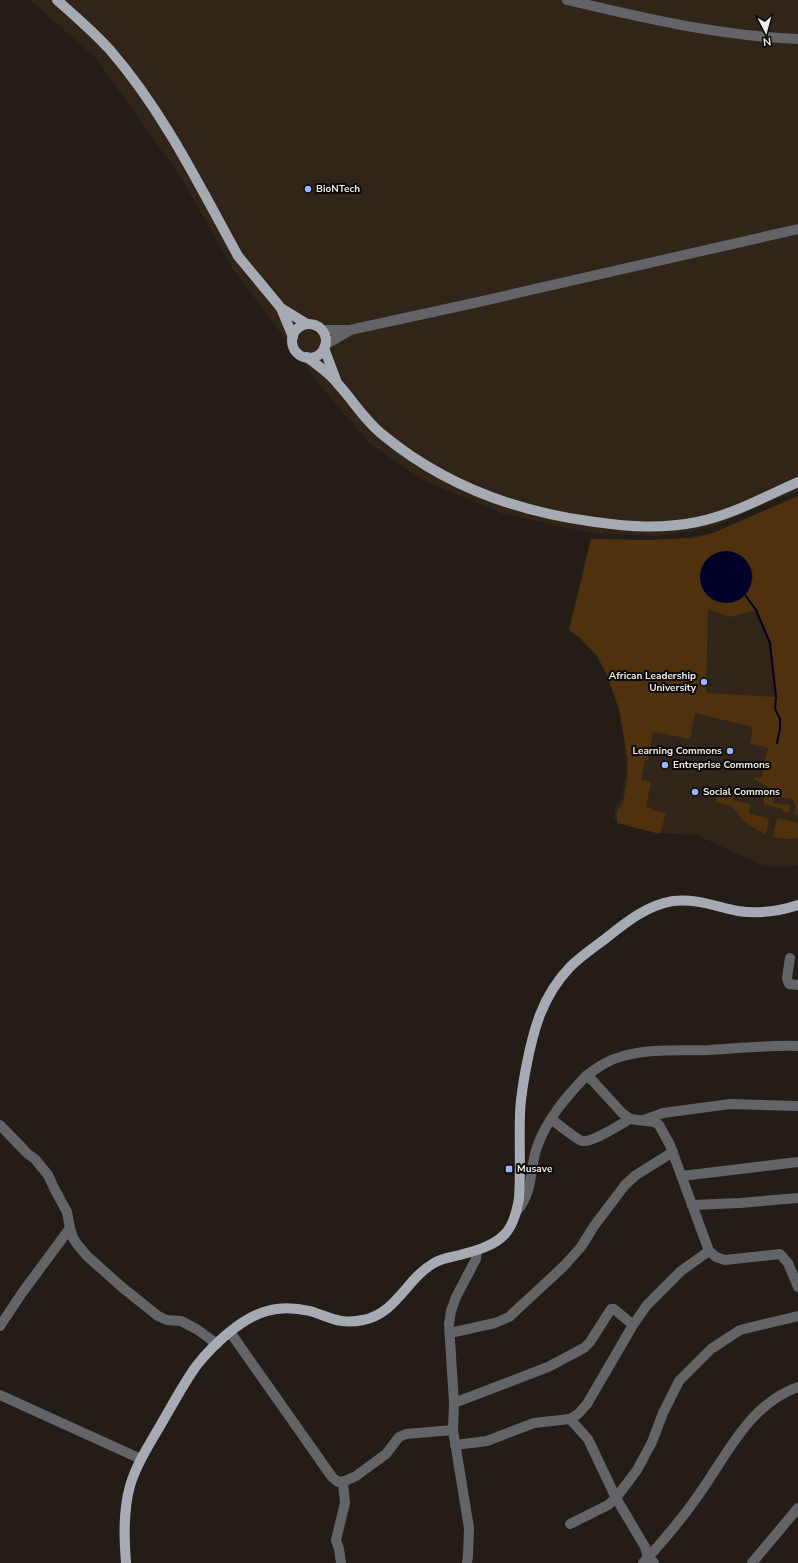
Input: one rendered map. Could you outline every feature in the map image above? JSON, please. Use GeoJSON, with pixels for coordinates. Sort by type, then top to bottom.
{"type":"FeatureCollection","features":[{"type":"Feature","properties":{"kind":"main road"},"geometry":{"type":"LineString","coordinates":[[57,0],[90,28],[132,79],[184,158],[238,256],[281,308],[293,337]]}},
{"type":"Feature","properties":{"kind":"main road"},"geometry":{"type":"LineString","coordinates":[[281,308],[308,324],[313,324],[322,330],[326,340],[324,346],[318,354],[308,357]]}},
{"type":"Feature","properties":{"kind":"main road"},"geometry":{"type":"LineString","coordinates":[[308,324],[298,328],[293,337],[292,343],[297,353],[308,357],[337,382],[371,425],[382,434],[414,458],[444,477],[475,492],[540,513],[629,527],[658,527],[698,522],[727,513],[798,482]]}},
{"type":"Feature","properties":{"kind":"main road"},"geometry":{"type":"LineString","coordinates":[[324,346],[337,382]]}},
{"type":"Feature","properties":{"kind":"main road"},"geometry":{"type":"LineString","coordinates":[[126,1563],[125,1519],[130,1486],[141,1458],[197,1366],[230,1332],[260,1313],[279,1309],[309,1311],[342,1322],[369,1318],[387,1309],[398,1299],[411,1282],[435,1262],[477,1250],[499,1239],[511,1226],[517,1211],[520,1184],[520,1115],[530,1044],[536,1023],[545,1003],[556,983],[570,967],[620,927],[642,912],[662,904],[673,901],[687,900],[740,911],[761,911],[783,910],[798,904]]}},
{"type":"Feature","properties":{"kind":"street"},"geometry":{"type":"LineString","coordinates":[[567,0],[675,24],[752,36],[798,39]]}},
{"type":"Feature","properties":{"kind":"street"},"geometry":{"type":"LineString","coordinates":[[322,330],[350,330],[474,303],[798,228]]}},
{"type":"Feature","properties":{"kind":"street"},"geometry":{"type":"LineString","coordinates":[[324,346],[350,330]]}},
{"type":"Feature","properties":{"kind":"street"},"geometry":{"type":"LineString","coordinates":[[790,958],[787,978],[789,984],[798,984]]}},
{"type":"Feature","properties":{"kind":"street"},"geometry":{"type":"LineString","coordinates":[[517,1211],[524,1202],[529,1190],[536,1151],[551,1119],[564,1100],[586,1076],[602,1063],[640,1052],[711,1050],[776,1045],[798,1046]]}},
{"type":"Feature","properties":{"kind":"street"},"geometry":{"type":"LineString","coordinates":[[586,1076],[592,1080],[622,1113],[630,1119]]}},
{"type":"Feature","properties":{"kind":"street"},"geometry":{"type":"LineString","coordinates":[[644,1120],[663,1113],[730,1104],[798,1106]]}},
{"type":"Feature","properties":{"kind":"street"},"geometry":{"type":"LineString","coordinates":[[551,1119],[581,1141],[596,1137],[630,1119],[654,1122],[659,1125],[673,1152],[708,1251],[716,1257],[725,1260],[780,1254],[788,1263],[797,1285]]}},
{"type":"Feature","properties":{"kind":"street"},"geometry":{"type":"LineString","coordinates":[[0,1125],[28,1154],[35,1159],[48,1175],[67,1212],[70,1228],[77,1244],[87,1256],[122,1288],[158,1316],[168,1320],[181,1322],[198,1330],[217,1344]]}},
{"type":"Feature","properties":{"kind":"street"},"geometry":{"type":"LineString","coordinates":[[450,1333],[495,1323],[509,1317],[564,1266],[580,1247],[625,1185],[636,1175],[673,1152]]}},
{"type":"Feature","properties":{"kind":"street"},"geometry":{"type":"LineString","coordinates":[[682,1176],[798,1162]]}},
{"type":"Feature","properties":{"kind":"street"},"geometry":{"type":"LineString","coordinates":[[692,1205],[740,1204],[798,1198]]}},
{"type":"Feature","properties":{"kind":"street"},"geometry":{"type":"LineString","coordinates":[[0,1326],[22,1293],[70,1228]]}},
{"type":"Feature","properties":{"kind":"street"},"geometry":{"type":"LineString","coordinates":[[467,1563],[469,1528],[453,1430],[454,1403],[450,1324],[451,1311],[456,1297],[476,1259],[477,1250]]}},
{"type":"Feature","properties":{"kind":"street"},"geometry":{"type":"LineString","coordinates":[[455,1445],[487,1441],[534,1423],[570,1419],[578,1414],[587,1404],[647,1305],[681,1271],[708,1251]]}},
{"type":"Feature","properties":{"kind":"street"},"geometry":{"type":"LineString","coordinates":[[454,1403],[548,1367],[584,1348],[590,1342],[611,1308],[633,1326]]}},
{"type":"Feature","properties":{"kind":"street"},"geometry":{"type":"LineString","coordinates":[[570,1524],[608,1505],[616,1498],[637,1470],[652,1442],[663,1413],[679,1381],[711,1349],[740,1330],[798,1316]]}},
{"type":"Feature","properties":{"kind":"street"},"geometry":{"type":"LineString","coordinates":[[230,1332],[332,1478],[338,1482],[346,1481],[368,1469],[386,1454],[399,1437],[406,1434],[453,1430]]}},
{"type":"Feature","properties":{"kind":"street"},"geometry":{"type":"LineString","coordinates":[[649,1561],[704,1488],[741,1430],[765,1406],[798,1388]]}},
{"type":"Feature","properties":{"kind":"street"},"geometry":{"type":"LineString","coordinates":[[0,1395],[141,1458]]}},
{"type":"Feature","properties":{"kind":"street"},"geometry":{"type":"LineString","coordinates":[[570,1419],[588,1439],[616,1498],[644,1547],[649,1561]]}},
{"type":"Feature","properties":{"kind":"street"},"geometry":{"type":"LineString","coordinates":[[340,1563],[339,1550],[336,1540],[345,1503],[343,1483],[346,1481]]}},
{"type":"Feature","properties":{"kind":"street"},"geometry":{"type":"LineString","coordinates":[[752,1563],[798,1508]]}},
{"type":"Feature","properties":{"kind":"shaded area"},"geometry":{"type":"Polygon","coordinates":[[[30,0],[798,0],[798,492],[773,500],[713,527],[657,536],[592,533],[504,514],[425,481],[370,444],[324,390],[233,269],[183,181],[96,58],[30,0]]]}},
{"type":"Feature","properties":{"kind":"shaded area","name":"African Leadership University"},"geometry":{"type":"Polygon","coordinates":[[[798,496],[798,865],[778,867],[759,864],[697,835],[663,833],[613,819],[616,805],[621,799],[626,776],[622,719],[606,673],[597,656],[580,638],[569,630],[591,539],[647,540],[692,538],[713,533],[798,496]]]}},
{"type":"Feature","properties":{"kind":"shaded area","name":"African Leadership University"},"geometry":{"type":"Polygon","coordinates":[[[798,496],[798,815],[794,814],[795,806],[792,799],[782,798],[782,792],[775,791],[773,803],[790,805],[789,813],[782,811],[782,809],[764,804],[764,795],[752,793],[767,788],[754,779],[754,777],[761,778],[768,748],[750,744],[753,727],[695,713],[690,739],[653,732],[648,760],[645,759],[641,780],[651,782],[646,807],[651,808],[651,810],[666,813],[660,834],[617,823],[617,811],[623,803],[628,776],[628,761],[619,709],[606,673],[597,656],[580,638],[569,630],[591,539],[647,540],[692,538],[713,533],[798,496]],[[720,552],[708,559],[702,570],[700,579],[732,603],[741,599],[747,593],[753,578],[752,570],[748,563],[728,552],[720,552]],[[708,609],[706,693],[776,697],[770,643],[756,610],[730,617],[708,609]]]}},
{"type":"Feature","properties":{"kind":"shaded area"},"geometry":{"type":"Polygon","coordinates":[[[729,791],[734,791],[733,800],[750,804],[749,814],[769,818],[766,835],[745,822],[731,806],[716,802],[717,796],[728,798],[729,791]]]}},
{"type":"Feature","properties":{"kind":"shaded area"},"geometry":{"type":"Polygon","coordinates":[[[777,818],[798,823],[798,838],[790,839],[773,837],[777,818]]]}},
{"type":"Feature","properties":{"kind":"water"},"geometry":{"type":"Polygon","coordinates":[[[726,551],[736,553],[744,559],[750,567],[752,577],[750,587],[744,595],[736,601],[726,603],[716,601],[708,595],[702,587],[700,577],[702,567],[708,559],[716,553],[726,551]]]}},
{"type":"Feature","properties":{"kind":"waterway"},"geometry":{"type":"LineString","coordinates":[[745,595],[756,610],[770,643],[776,697],[775,709],[780,719],[780,729],[777,743]]}},
{"type":"Feature","properties":{"kind":"place","name":"BioNTech"},"geometry":{"type":"Point","coordinates":[308,189]}},
{"type":"Feature","properties":{"kind":"place","name":"African Leadership University"},"geometry":{"type":"Point","coordinates":[704,682]}},
{"type":"Feature","properties":{"kind":"place","name":"Learning Commons"},"geometry":{"type":"Point","coordinates":[730,751]}},
{"type":"Feature","properties":{"kind":"place","name":"Entreprise Commons"},"geometry":{"type":"Point","coordinates":[665,765]}},
{"type":"Feature","properties":{"kind":"place","name":"Social Commons"},"geometry":{"type":"Point","coordinates":[695,792]}},
{"type":"Feature","properties":{"kind":"place","name":"Musave"},"geometry":{"type":"Point","coordinates":[509,1169]}}]}
